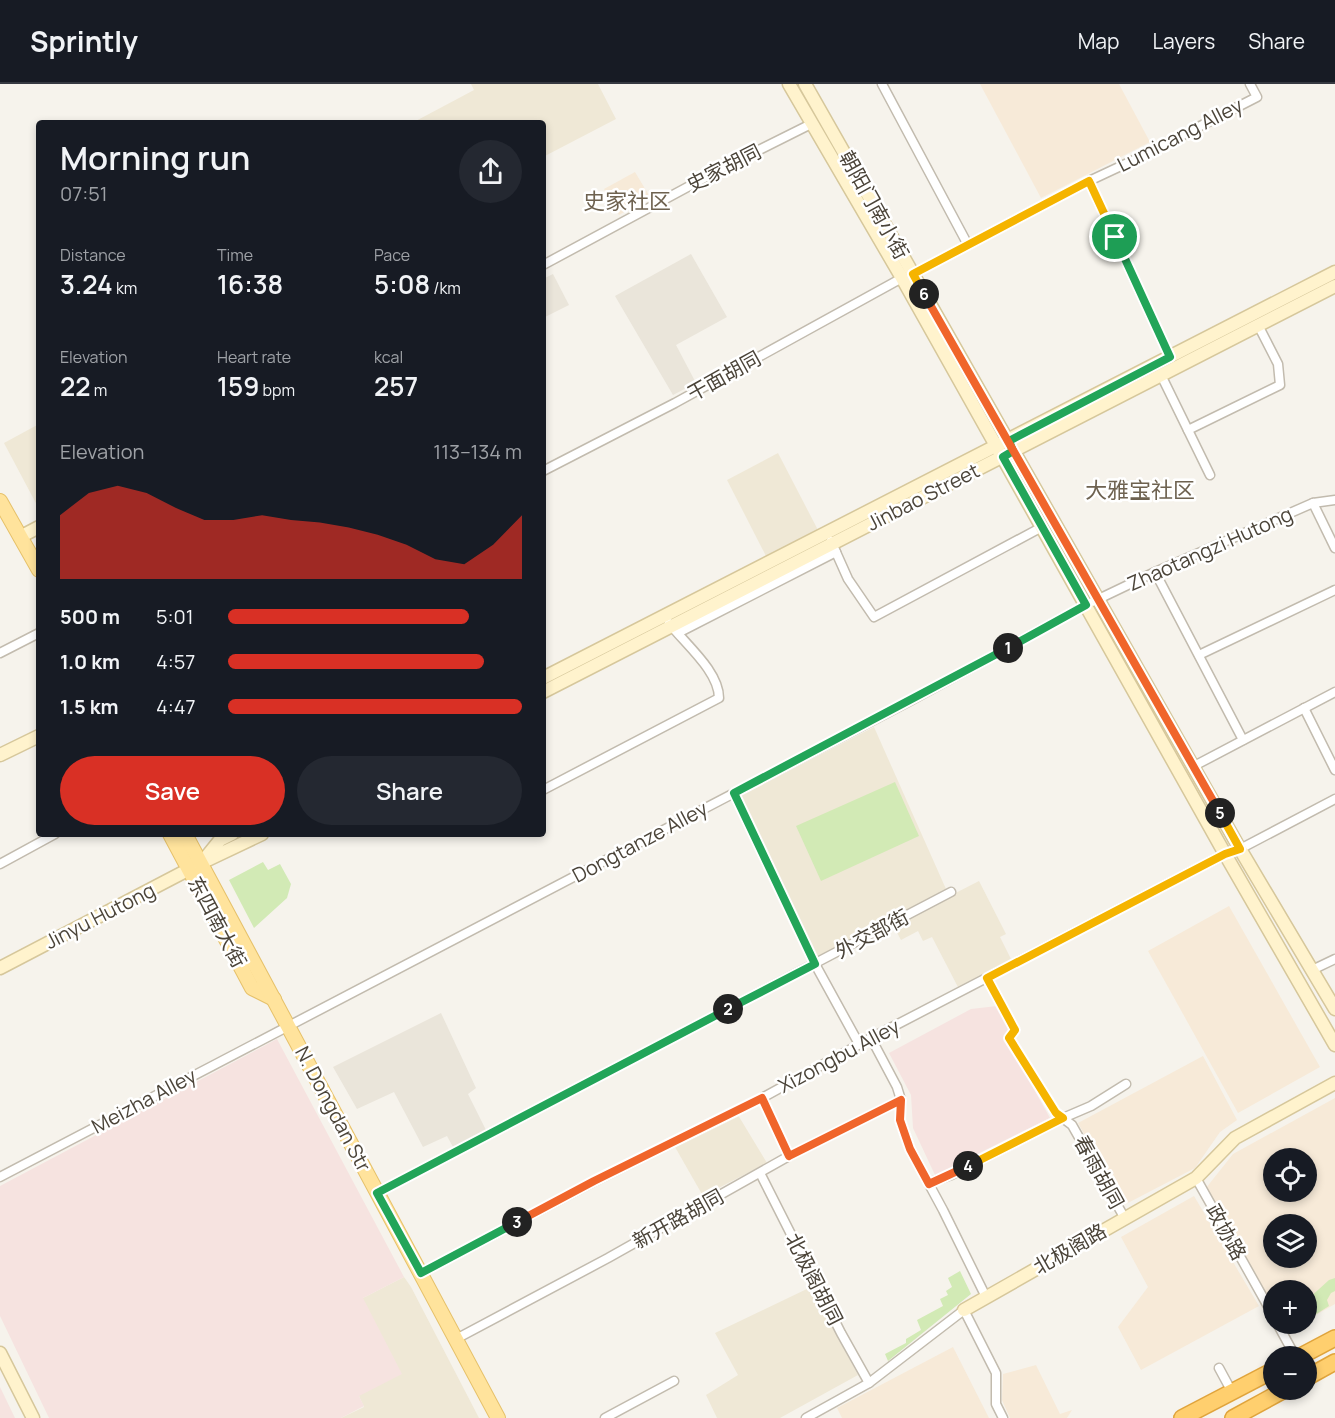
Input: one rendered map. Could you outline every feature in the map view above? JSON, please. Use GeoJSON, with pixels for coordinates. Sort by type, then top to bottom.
{"type":"FeatureCollection","features":[{"type":"Feature","properties":{"kind":"highway"},"geometry":{"type":"LineString","coordinates":[[1317,1348],[1335,1338]]}},
{"type":"Feature","properties":{"kind":"highway"},"geometry":{"type":"LineString","coordinates":[[1317,1372],[1335,1362]]}},
{"type":"Feature","properties":{"kind":"highway"},"geometry":{"type":"LineString","coordinates":[[1182,1418],[1263,1376]]}},
{"type":"Feature","properties":{"kind":"highway"},"geometry":{"type":"LineString","coordinates":[[1243,1416],[1268,1400]]}},
{"type":"Feature","properties":{"kind":"main road","name":"朝阳门南小街"},"geometry":{"type":"LineString","coordinates":[[789,84],[811,124],[908,276]]}},
{"type":"Feature","properties":{"kind":"main road","name":"朝阳门南小街"},"geometry":{"type":"LineString","coordinates":[[805,84],[908,276],[1005,449]]}},
{"type":"Feature","properties":{"kind":"main road","name":"Jinbao Street"},"geometry":{"type":"LineString","coordinates":[[546,690],[832,543],[1170,357],[1335,272]]}},
{"type":"Feature","properties":{"kind":"main road","name":"Jinbao Street"},"geometry":{"type":"LineString","coordinates":[[1005,449],[1161,375],[1335,286]]}},
{"type":"Feature","properties":{"kind":"main road"},"geometry":{"type":"LineString","coordinates":[[1005,449],[1042,527],[1335,1045]]}},
{"type":"Feature","properties":{"kind":"main road"},"geometry":{"type":"LineString","coordinates":[[1005,449],[1099,600],[1240,849],[1335,1009]]}},
{"type":"Feature","properties":{"kind":"main road"},"geometry":{"type":"LineString","coordinates":[[0,501],[36,565]]}},
{"type":"Feature","properties":{"kind":"main road"},"geometry":{"type":"LineString","coordinates":[[22,539],[36,529]]}},
{"type":"Feature","properties":{"kind":"main road"},"geometry":{"type":"LineString","coordinates":[[22,539],[36,534]]}},
{"type":"Feature","properties":{"kind":"main road","name":"Jinbao Street"},"geometry":{"type":"LineString","coordinates":[[546,677],[671,625]]}},
{"type":"Feature","properties":{"kind":"main road"},"geometry":{"type":"LineString","coordinates":[[0,755],[36,737]]}},
{"type":"Feature","properties":{"kind":"main road","name":"东四南大街"},"geometry":{"type":"LineString","coordinates":[[172,837],[195,866]]}},
{"type":"Feature","properties":{"kind":"main road","name":"东四南大街"},"geometry":{"type":"LineString","coordinates":[[185,837],[195,866]]}},
{"type":"Feature","properties":{"kind":"main road"},"geometry":{"type":"LineString","coordinates":[[195,866],[220,840],[226,837]]}},
{"type":"Feature","properties":{"kind":"main road"},"geometry":{"type":"LineString","coordinates":[[195,866],[256,837]]}},
{"type":"Feature","properties":{"kind":"main road","name":"N. Dongdan Str"},"geometry":{"type":"LineString","coordinates":[[195,866],[274,999],[498,1418]]}},
{"type":"Feature","properties":{"kind":"main road","name":"Jinyu Hutong"},"geometry":{"type":"LineString","coordinates":[[0,968],[195,866]]}},
{"type":"Feature","properties":{"kind":"main road","name":"北极阁路"},"geometry":{"type":"LineString","coordinates":[[964,1310],[1196,1178],[1235,1138],[1335,1083]]}},
{"type":"Feature","properties":{"kind":"main road"},"geometry":{"type":"LineString","coordinates":[[2,1357],[4,1376],[24,1418]]}},
{"type":"Feature","properties":{"kind":"main road"},"geometry":{"type":"LineString","coordinates":[[2,1357],[33,1418]]}},
{"type":"Feature","properties":{"kind":"street"},"geometry":{"type":"LineString","coordinates":[[882,84],[968,245]]}},
{"type":"Feature","properties":{"kind":"street","name":"Lumicang Alley"},"geometry":{"type":"LineString","coordinates":[[908,276],[1089,181],[1257,97],[1250,84]]}},
{"type":"Feature","properties":{"kind":"street","name":"史家胡同"},"geometry":{"type":"LineString","coordinates":[[546,263],[712,174],[811,124]]}},
{"type":"Feature","properties":{"kind":"street"},"geometry":{"type":"LineString","coordinates":[[1089,181],[1170,357]]}},
{"type":"Feature","properties":{"kind":"street","name":"干面胡同"},"geometry":{"type":"LineString","coordinates":[[546,469],[675,403],[908,276]]}},
{"type":"Feature","properties":{"kind":"street"},"geometry":{"type":"LineString","coordinates":[[1188,430],[1280,385],[1278,364],[1258,325]]}},
{"type":"Feature","properties":{"kind":"street"},"geometry":{"type":"LineString","coordinates":[[1161,375],[1210,475]]}},
{"type":"Feature","properties":{"kind":"street","name":"Zhaotangzi Hutong"},"geometry":{"type":"LineString","coordinates":[[1086,605],[1155,572],[1313,503],[1335,500]]}},
{"type":"Feature","properties":{"kind":"street"},"geometry":{"type":"LineString","coordinates":[[1313,503],[1335,548]]}},
{"type":"Feature","properties":{"kind":"street"},"geometry":{"type":"LineString","coordinates":[[546,788],[718,698],[719,687],[671,625],[832,543],[848,579],[874,617],[1042,527]]}},
{"type":"Feature","properties":{"kind":"street"},"geometry":{"type":"LineString","coordinates":[[1155,572],[1243,740]]}},
{"type":"Feature","properties":{"kind":"street"},"geometry":{"type":"LineString","coordinates":[[1199,655],[1335,590]]}},
{"type":"Feature","properties":{"kind":"street","name":"Dongtanze Alley"},"geometry":{"type":"LineString","coordinates":[[288,1026],[902,706],[1086,605]]}},
{"type":"Feature","properties":{"kind":"street"},"geometry":{"type":"LineString","coordinates":[[0,653],[36,635]]}},
{"type":"Feature","properties":{"kind":"street"},"geometry":{"type":"LineString","coordinates":[[1194,766],[1335,692]]}},
{"type":"Feature","properties":{"kind":"street"},"geometry":{"type":"LineString","coordinates":[[1304,708],[1335,770]]}},
{"type":"Feature","properties":{"kind":"street"},"geometry":{"type":"LineString","coordinates":[[734,793],[815,964],[859,1044]]}},
{"type":"Feature","properties":{"kind":"street","name":"Xizongbu Alley"},"geometry":{"type":"LineString","coordinates":[[421,1273],[594,1181],[762,1098],[859,1044],[1335,799]]}},
{"type":"Feature","properties":{"kind":"street"},"geometry":{"type":"LineString","coordinates":[[0,864],[50,837]]}},
{"type":"Feature","properties":{"kind":"street","name":"外交部街"},"geometry":{"type":"LineString","coordinates":[[377,1193],[951,892]]}},
{"type":"Feature","properties":{"kind":"street"},"geometry":{"type":"LineString","coordinates":[[1312,970],[1335,959]]}},
{"type":"Feature","properties":{"kind":"street","name":"春雨胡同"},"geometry":{"type":"LineString","coordinates":[[987,978],[1015,1030],[1009,1038],[1056,1113],[1072,1125],[1124,1217]]}},
{"type":"Feature","properties":{"kind":"street","name":"Meizha Alley"},"geometry":{"type":"LineString","coordinates":[[0,1177],[288,1026]]}},
{"type":"Feature","properties":{"kind":"street"},"geometry":{"type":"LineString","coordinates":[[871,1038],[897,1087],[901,1100],[900,1120],[910,1149],[986,1297]]}},
{"type":"Feature","properties":{"kind":"street"},"geometry":{"type":"LineString","coordinates":[[929,1184],[1091,1106],[1126,1084]]}},
{"type":"Feature","properties":{"kind":"street"},"geometry":{"type":"LineString","coordinates":[[762,1098],[789,1156]]}},
{"type":"Feature","properties":{"kind":"street","name":"新开路胡同"},"geometry":{"type":"LineString","coordinates":[[456,1339],[789,1156],[901,1100]]}},
{"type":"Feature","properties":{"kind":"street","name":"北极阁胡同"},"geometry":{"type":"LineString","coordinates":[[760,1173],[841,1333],[870,1383]]}},
{"type":"Feature","properties":{"kind":"street","name":"政协路"},"geometry":{"type":"LineString","coordinates":[[1196,1178],[1263,1297]]}},
{"type":"Feature","properties":{"kind":"street"},"geometry":{"type":"LineString","coordinates":[[964,1310],[996,1373],[996,1404],[1003,1418]]}},
{"type":"Feature","properties":{"kind":"street","name":"北极阁路"},"geometry":{"type":"LineString","coordinates":[[806,1418],[821,1414],[870,1383],[964,1310]]}},
{"type":"Feature","properties":{"kind":"street"},"geometry":{"type":"LineString","coordinates":[[1219,1368],[1232,1392]]}},
{"type":"Feature","properties":{"kind":"street"},"geometry":{"type":"LineString","coordinates":[[605,1418],[674,1381]]}},
{"type":"Feature","properties":{"kind":"shaded area"},"geometry":{"type":"Polygon","coordinates":[[[471,84],[598,84],[616,119],[546,155],[546,120],[418,120],[474,90],[471,84]]]}},
{"type":"Feature","properties":{"kind":"shaded area"},"geometry":{"type":"Polygon","coordinates":[[[980,84],[1119,84],[1150,142],[1041,198],[980,84]]]}},
{"type":"Feature","properties":{"kind":"shaded area"},"geometry":{"type":"Polygon","coordinates":[[[635,172],[650,197],[619,215],[604,189],[635,172]]]}},
{"type":"Feature","properties":{"kind":"shaded area"},"geometry":{"type":"Polygon","coordinates":[[[691,254],[727,317],[676,345],[696,383],[673,395],[615,296],[691,254]]]}},
{"type":"Feature","properties":{"kind":"shaded area"},"geometry":{"type":"Polygon","coordinates":[[[553,274],[569,305],[546,316],[546,278],[553,274]]]}},
{"type":"Feature","properties":{"kind":"shaded area"},"geometry":{"type":"Polygon","coordinates":[[[36,426],[36,503],[4,443],[36,426]]]}},
{"type":"Feature","properties":{"kind":"shaded area"},"geometry":{"type":"Polygon","coordinates":[[[778,453],[819,532],[767,558],[727,480],[778,453]]]}},
{"type":"Feature","properties":{"kind":"shaded area"},"geometry":{"type":"Polygon","coordinates":[[[874,727],[946,889],[817,958],[740,796],[874,727]]]}},
{"type":"Feature","properties":{"kind":"shaded area"},"geometry":{"type":"Polygon","coordinates":[[[979,881],[1006,934],[1000,937],[1012,961],[959,989],[932,937],[923,941],[918,931],[901,940],[893,925],[979,881]]]}},
{"type":"Feature","properties":{"kind":"shaded area"},"geometry":{"type":"Polygon","coordinates":[[[1229,906],[1320,1067],[1238,1113],[1148,951],[1229,906]]]}},
{"type":"Feature","properties":{"kind":"shaded area"},"geometry":{"type":"Polygon","coordinates":[[[997,1006],[1008,1028],[1005,1037],[1050,1118],[935,1175],[913,1128],[911,1095],[889,1053],[971,1009],[997,1006]]]}},
{"type":"Feature","properties":{"kind":"shaded area"},"geometry":{"type":"Polygon","coordinates":[[[441,1013],[476,1088],[468,1094],[486,1130],[453,1147],[447,1136],[423,1147],[394,1092],[357,1109],[333,1067],[441,1013]]]}},
{"type":"Feature","properties":{"kind":"shaded area"},"geometry":{"type":"Polygon","coordinates":[[[277,1039],[404,1277],[363,1298],[402,1374],[359,1396],[364,1406],[341,1418],[49,1418],[0,1316],[0,1186],[277,1039]]]}},
{"type":"Feature","properties":{"kind":"shaded area"},"geometry":{"type":"Polygon","coordinates":[[[1203,1056],[1237,1120],[1220,1132],[1195,1168],[1124,1205],[1078,1123],[1203,1056]]]}},
{"type":"Feature","properties":{"kind":"shaded area"},"geometry":{"type":"Polygon","coordinates":[[[1335,1098],[1335,1304],[1317,1314],[1317,1280],[1263,1280],[1263,1288],[1206,1188],[1233,1154],[1335,1098]]]}},
{"type":"Feature","properties":{"kind":"shaded area"},"geometry":{"type":"Polygon","coordinates":[[[738,1115],[767,1163],[703,1196],[675,1147],[738,1115]]]}},
{"type":"Feature","properties":{"kind":"shaded area"},"geometry":{"type":"Polygon","coordinates":[[[1194,1196],[1259,1306],[1141,1370],[1118,1327],[1148,1287],[1121,1237],[1194,1196]]]}},
{"type":"Feature","properties":{"kind":"shaded area"},"geometry":{"type":"Polygon","coordinates":[[[404,1277],[479,1418],[341,1418],[364,1407],[359,1396],[363,1298],[404,1277]]]}},
{"type":"Feature","properties":{"kind":"shaded area"},"geometry":{"type":"Polygon","coordinates":[[[811,1287],[858,1375],[780,1418],[717,1418],[706,1395],[738,1375],[715,1333],[811,1287]]]}},
{"type":"Feature","properties":{"kind":"shaded area"},"geometry":{"type":"Polygon","coordinates":[[[953,1347],[989,1418],[842,1418],[837,1408],[953,1347]]]}},
{"type":"Feature","properties":{"kind":"shaded area"},"geometry":{"type":"Polygon","coordinates":[[[1036,1365],[1060,1414],[1072,1410],[1067,1418],[1010,1418],[1002,1400],[1003,1374],[1036,1365]]]}},
{"type":"Feature","properties":{"kind":"shaded area"},"geometry":{"type":"Polygon","coordinates":[[[0,1387],[15,1418],[0,1418],[0,1387]]]}},
{"type":"Feature","properties":{"kind":"green space"},"geometry":{"type":"Polygon","coordinates":[[[895,782],[919,836],[821,881],[796,826],[895,782]]]}},
{"type":"Feature","properties":{"kind":"green space"},"geometry":{"type":"Polygon","coordinates":[[[263,862],[268,870],[280,864],[291,884],[287,898],[254,928],[229,880],[263,862]]]}},
{"type":"Feature","properties":{"kind":"green space"},"geometry":{"type":"Polygon","coordinates":[[[960,1271],[971,1294],[888,1361],[885,1354],[906,1343],[906,1339],[921,1330],[917,1320],[943,1306],[940,1299],[948,1295],[946,1291],[952,1287],[948,1278],[960,1271]]]}},
{"type":"Feature","properties":{"kind":"green space"},"geometry":{"type":"Polygon","coordinates":[[[1335,1278],[1335,1291],[1327,1300],[1329,1306],[1317,1314],[1317,1291],[1329,1280],[1335,1278]]]}},
{"type":"Feature","properties":{"kind":"district","name":"史家社区"},"geometry":{"type":"Point","coordinates":[627,201]}},
{"type":"Feature","properties":{"kind":"district","name":"大雅宝社区"},"geometry":{"type":"Point","coordinates":[1140,490]}},
{"type":"Feature","properties":{"kind":"route"},"geometry":{"type":"LineString","coordinates":[[1115,237],[1089,181],[913,274],[1013,451],[1054,519],[1240,849],[1225,854],[987,978],[1015,1030],[1009,1038],[1056,1113],[1063,1118],[929,1184],[910,1149],[900,1120],[901,1100],[789,1156],[762,1098],[594,1181],[421,1273],[377,1193],[815,964],[734,793],[912,700],[1086,605],[1003,457],[1013,451],[1009,441],[1170,357],[1115,237]]}}]}
